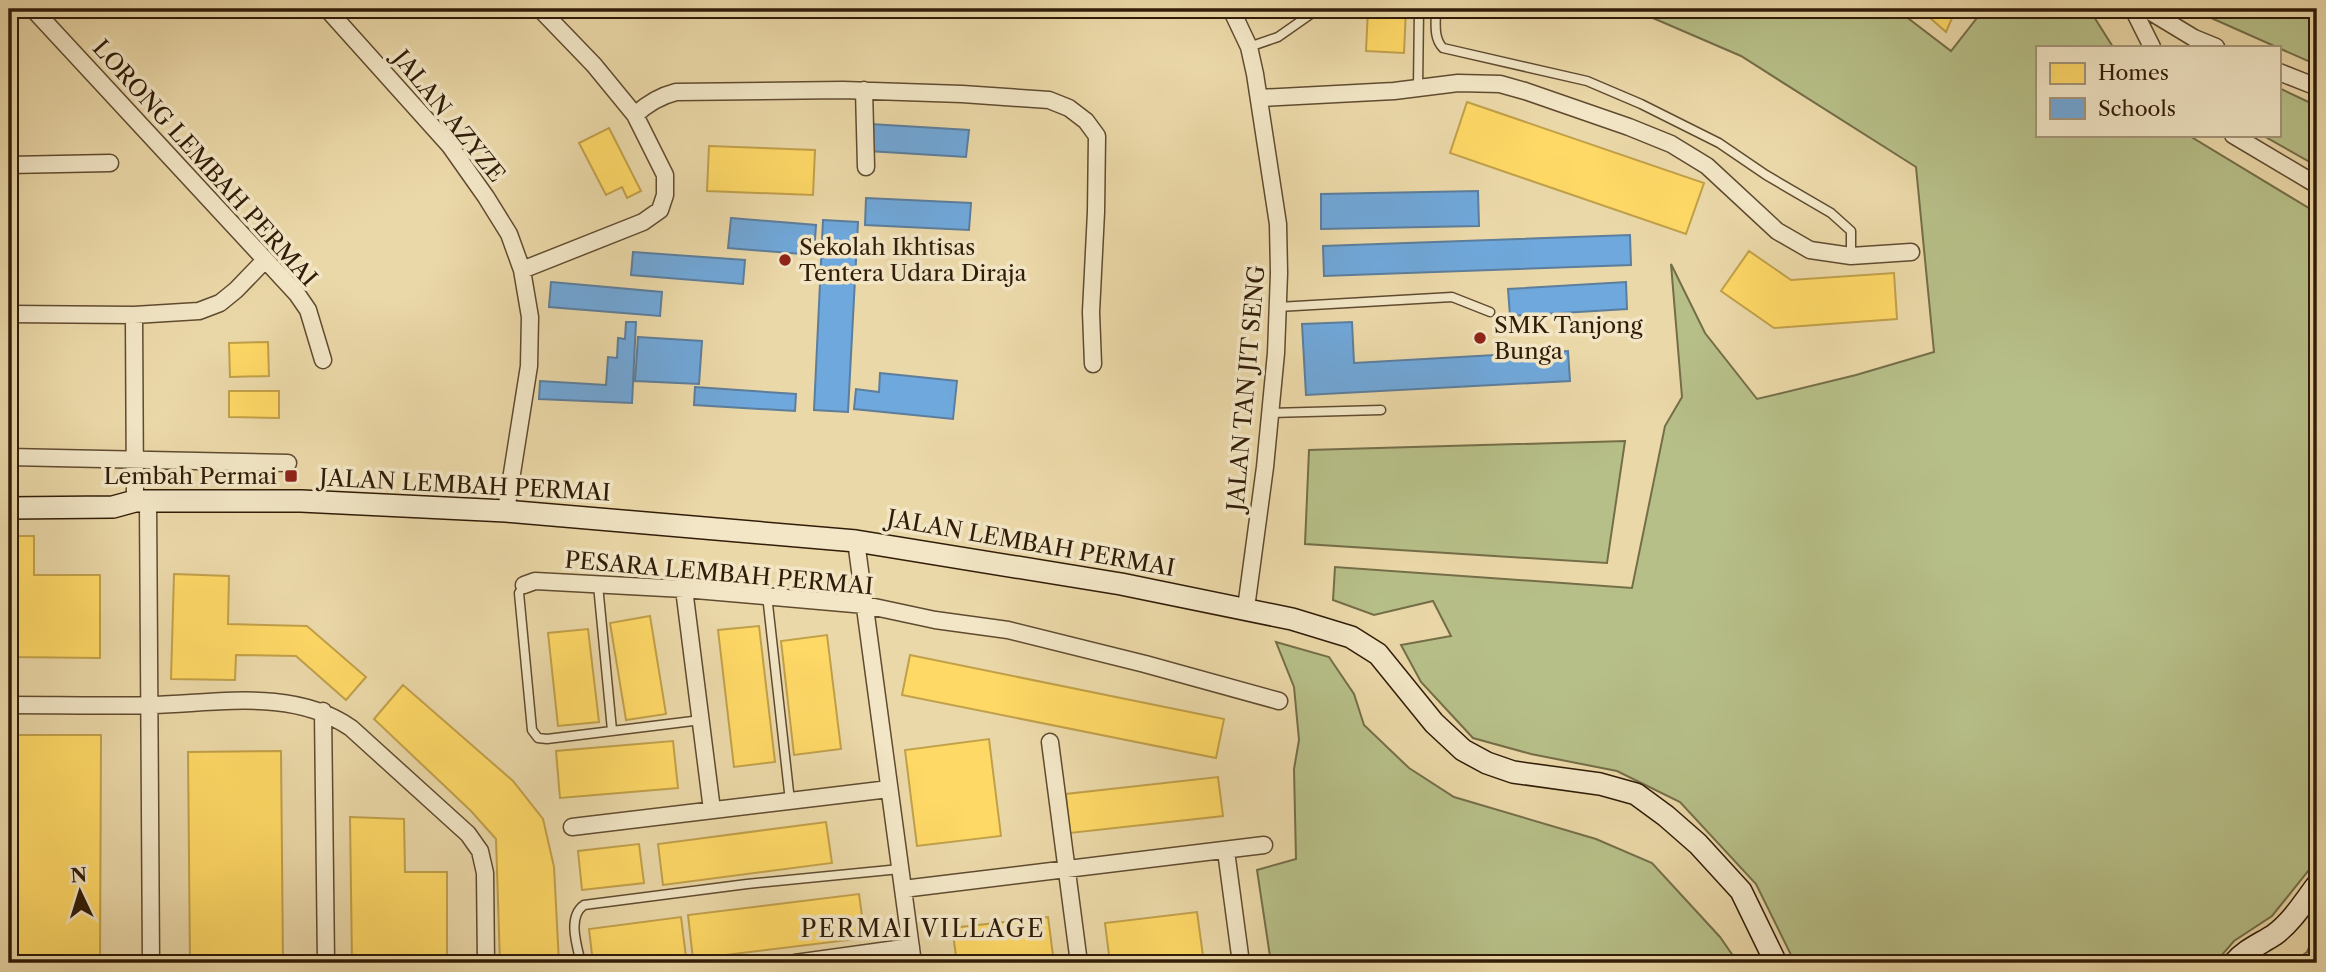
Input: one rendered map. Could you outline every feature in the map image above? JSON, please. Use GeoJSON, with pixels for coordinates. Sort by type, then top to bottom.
{"type":"FeatureCollection","features":[{"type":"Feature","properties":{"kind":"main road","name":"JALAN LEMBAH PERMAI"},"geometry":{"type":"LineString","coordinates":[[9,494],[113,495],[142,501],[300,501],[506,511],[856,541],[996,562],[1245,608],[1304,622],[1351,637],[1378,654],[1434,723],[1463,750],[1513,772],[1600,784],[1636,794],[1698,844],[1741,891],[1776,963]]}},
{"type":"Feature","properties":{"kind":"main road","name":"JALAN LEMBAH PERMAI"},"geometry":{"type":"LineString","coordinates":[[9,508],[113,507],[142,501]]}},
{"type":"Feature","properties":{"kind":"main road"},"geometry":{"type":"LineString","coordinates":[[2234,963],[2254,945],[2275,934],[2292,918],[2317,885]]}},
{"type":"Feature","properties":{"kind":"street","name":"LORONG LEMBAH PERMAI"},"geometry":{"type":"LineString","coordinates":[[33,9],[297,294],[308,310],[323,360]]}},
{"type":"Feature","properties":{"kind":"street","name":"JALAN AZYZE"},"geometry":{"type":"LineString","coordinates":[[327,9],[450,146],[509,234],[522,270],[530,317],[529,366],[506,511]]}},
{"type":"Feature","properties":{"kind":"street"},"geometry":{"type":"LineString","coordinates":[[522,270],[643,222],[660,210],[665,195],[665,175],[635,114],[594,65],[540,9]]}},
{"type":"Feature","properties":{"kind":"street","name":"JALAN TAN JIT SENG"},"geometry":{"type":"LineString","coordinates":[[1233,9],[1249,47],[1260,98],[1278,224],[1278,307],[1270,413],[1245,608]]}},
{"type":"Feature","properties":{"kind":"street"},"geometry":{"type":"LineString","coordinates":[[2133,9],[2152,46]]}},
{"type":"Feature","properties":{"kind":"street"},"geometry":{"type":"LineString","coordinates":[[2146,9],[2194,38],[2214,46]]}},
{"type":"Feature","properties":{"kind":"street"},"geometry":{"type":"LineString","coordinates":[[2280,72],[2317,87]]}},
{"type":"Feature","properties":{"kind":"street"},"geometry":{"type":"LineString","coordinates":[[1260,98],[1458,83],[1500,84],[1629,127],[1671,144],[1707,166],[1777,231],[1810,250],[1851,256],[1911,252]]}},
{"type":"Feature","properties":{"kind":"street"},"geometry":{"type":"LineString","coordinates":[[635,114],[648,103],[676,92],[864,90],[1049,100],[1069,108],[1086,121],[1097,136],[1091,312],[1093,363]]}},
{"type":"Feature","properties":{"kind":"street"},"geometry":{"type":"LineString","coordinates":[[864,90],[866,167]]}},
{"type":"Feature","properties":{"kind":"street"},"geometry":{"type":"LineString","coordinates":[[2235,136],[2317,185]]}},
{"type":"Feature","properties":{"kind":"street"},"geometry":{"type":"LineString","coordinates":[[9,165],[110,163]]}},
{"type":"Feature","properties":{"kind":"street"},"geometry":{"type":"LineString","coordinates":[[9,314],[134,315],[199,311],[220,303],[265,260]]}},
{"type":"Feature","properties":{"kind":"street"},"geometry":{"type":"LineString","coordinates":[[134,315],[135,459],[142,501],[150,705],[151,963]]}},
{"type":"Feature","properties":{"kind":"street","name":"JALAN LEMBAH PERMAI"},"geometry":{"type":"LineString","coordinates":[[9,457],[288,463]]}},
{"type":"Feature","properties":{"kind":"street"},"geometry":{"type":"LineString","coordinates":[[795,963],[912,955],[856,541]]}},
{"type":"Feature","properties":{"kind":"street","name":"PESARA LEMBAH PERMAI"},"geometry":{"type":"LineString","coordinates":[[524,585],[535,581],[684,589],[865,605],[935,620],[1008,631],[1145,664],[1279,701]]}},
{"type":"Feature","properties":{"kind":"street"},"geometry":{"type":"LineString","coordinates":[[684,589],[712,810]]}},
{"type":"Feature","properties":{"kind":"street"},"geometry":{"type":"LineString","coordinates":[[9,705],[150,705],[269,701],[298,704],[323,711],[351,728],[467,834],[480,851],[485,873],[486,963]]}},
{"type":"Feature","properties":{"kind":"street"},"geometry":{"type":"LineString","coordinates":[[323,711],[326,963]]}},
{"type":"Feature","properties":{"kind":"street"},"geometry":{"type":"LineString","coordinates":[[1051,741],[1079,963]]}},
{"type":"Feature","properties":{"kind":"street"},"geometry":{"type":"LineString","coordinates":[[572,827],[890,789]]}},
{"type":"Feature","properties":{"kind":"street"},"geometry":{"type":"LineString","coordinates":[[903,889],[1264,845]]}},
{"type":"Feature","properties":{"kind":"street"},"geometry":{"type":"LineString","coordinates":[[1226,851],[1241,963]]}},
{"type":"Feature","properties":{"kind":"lane"},"geometry":{"type":"LineString","coordinates":[[1249,47],[1278,37],[1318,9]]}},
{"type":"Feature","properties":{"kind":"lane"},"geometry":{"type":"LineString","coordinates":[[1418,88],[1419,9]]}},
{"type":"Feature","properties":{"kind":"lane"},"geometry":{"type":"LineString","coordinates":[[1436,9],[1436,35],[1443,48],[1587,81],[1686,126],[1719,143],[1766,175],[1831,213],[1851,231],[1851,256]]}},
{"type":"Feature","properties":{"kind":"lane"},"geometry":{"type":"LineString","coordinates":[[1278,307],[1452,297],[1490,312]]}},
{"type":"Feature","properties":{"kind":"lane"},"geometry":{"type":"LineString","coordinates":[[1270,413],[1381,410]]}},
{"type":"Feature","properties":{"kind":"lane"},"geometry":{"type":"LineString","coordinates":[[524,585],[519,593],[532,730],[538,738],[701,720]]}},
{"type":"Feature","properties":{"kind":"lane"},"geometry":{"type":"LineString","coordinates":[[598,585],[612,730]]}},
{"type":"Feature","properties":{"kind":"lane"},"geometry":{"type":"LineString","coordinates":[[767,596],[790,801]]}},
{"type":"Feature","properties":{"kind":"lane"},"geometry":{"type":"LineString","coordinates":[[581,963],[575,942],[575,918],[577,910],[584,905],[747,884],[900,869]]}},
{"type":"Feature","properties":{"kind":"green space"},"geometry":{"type":"Polygon","coordinates":[[[1632,9],[1896,9],[1951,51],[1984,9],[2089,9],[2112,46],[2036,46],[2036,136],[2190,136],[2317,213],[2317,860],[2272,916],[2234,941],[2215,963],[1795,963],[1756,884],[1680,802],[1617,771],[1531,754],[1473,738],[1421,682],[1401,645],[1451,636],[1433,601],[1374,615],[1333,600],[1335,567],[1632,588],[1665,426],[1682,397],[1671,264],[1705,333],[1757,399],[1856,375],[1934,352],[1916,167],[1741,56],[1632,9]]]}},
{"type":"Feature","properties":{"kind":"green space"},"geometry":{"type":"Polygon","coordinates":[[[2191,9],[2317,9],[2317,65],[2280,49],[2280,46],[2274,46],[2191,9]]]}},
{"type":"Feature","properties":{"kind":"green space"},"geometry":{"type":"Polygon","coordinates":[[[2280,88],[2317,106],[2317,166],[2264,136],[2280,136],[2280,88]]]}},
{"type":"Feature","properties":{"kind":"green space"},"geometry":{"type":"Polygon","coordinates":[[[1625,441],[1607,563],[1305,544],[1309,450],[1625,441]]]}},
{"type":"Feature","properties":{"kind":"green space"},"geometry":{"type":"Polygon","coordinates":[[[1276,642],[1329,657],[1354,694],[1364,725],[1409,768],[1454,797],[1596,839],[1652,863],[1720,937],[1738,963],[1271,963],[1257,870],[1296,859],[1294,769],[1299,740],[1294,687],[1276,642]]]}},
{"type":"Feature","properties":{"kind":"green space"},"geometry":{"type":"Polygon","coordinates":[[[2317,930],[2317,963],[2292,963],[2307,952],[2317,930]]]}},
{"type":"Feature","properties":{"kind":"building: Homes"},"geometry":{"type":"Polygon","coordinates":[[[1368,9],[1406,9],[1404,53],[1366,51],[1368,9]]]}},
{"type":"Feature","properties":{"kind":"building: Homes"},"geometry":{"type":"Polygon","coordinates":[[[1920,9],[1956,9],[1946,32],[1920,9]]]}},
{"type":"Feature","properties":{"kind":"building: Homes"},"geometry":{"type":"Polygon","coordinates":[[[1467,102],[1704,183],[1686,234],[1450,153],[1467,102]]]}},
{"type":"Feature","properties":{"kind":"building: Homes"},"geometry":{"type":"Polygon","coordinates":[[[609,128],[641,191],[627,198],[622,187],[606,195],[579,143],[609,128]]]}},
{"type":"Feature","properties":{"kind":"building: Homes"},"geometry":{"type":"Polygon","coordinates":[[[709,146],[815,150],[813,195],[707,191],[709,146]]]}},
{"type":"Feature","properties":{"kind":"building: Homes"},"geometry":{"type":"Polygon","coordinates":[[[1749,251],[1791,280],[1894,273],[1897,319],[1774,328],[1721,291],[1749,251]]]}},
{"type":"Feature","properties":{"kind":"building: Homes"},"geometry":{"type":"Polygon","coordinates":[[[268,342],[269,376],[230,377],[229,343],[268,342]]]}},
{"type":"Feature","properties":{"kind":"building: Homes"},"geometry":{"type":"Polygon","coordinates":[[[229,391],[279,391],[279,418],[229,417],[229,391]]]}},
{"type":"Feature","properties":{"kind":"building: Homes"},"geometry":{"type":"Polygon","coordinates":[[[9,536],[34,536],[34,575],[100,575],[100,658],[9,657],[9,536]]]}},
{"type":"Feature","properties":{"kind":"building: Homes"},"geometry":{"type":"Polygon","coordinates":[[[174,574],[229,576],[228,624],[307,626],[366,677],[346,700],[296,656],[236,655],[235,680],[171,679],[174,574]]]}},
{"type":"Feature","properties":{"kind":"building: Homes"},"geometry":{"type":"Polygon","coordinates":[[[650,616],[666,714],[626,720],[610,623],[650,616]]]}},
{"type":"Feature","properties":{"kind":"building: Homes"},"geometry":{"type":"Polygon","coordinates":[[[759,626],[775,762],[734,767],[718,630],[759,626]]]}},
{"type":"Feature","properties":{"kind":"building: Homes"},"geometry":{"type":"Polygon","coordinates":[[[588,629],[599,722],[558,726],[548,633],[588,629]]]}},
{"type":"Feature","properties":{"kind":"building: Homes"},"geometry":{"type":"Polygon","coordinates":[[[827,635],[841,749],[794,755],[781,641],[827,635]]]}},
{"type":"Feature","properties":{"kind":"building: Homes"},"geometry":{"type":"Polygon","coordinates":[[[910,655],[1224,719],[1216,758],[902,695],[910,655]]]}},
{"type":"Feature","properties":{"kind":"building: Homes"},"geometry":{"type":"Polygon","coordinates":[[[403,685],[513,781],[543,819],[554,867],[559,963],[500,963],[496,839],[471,811],[374,719],[403,685]]]}},
{"type":"Feature","properties":{"kind":"building: Homes"},"geometry":{"type":"Polygon","coordinates":[[[15,735],[101,735],[100,963],[14,963],[15,735]]]}},
{"type":"Feature","properties":{"kind":"building: Homes"},"geometry":{"type":"Polygon","coordinates":[[[989,739],[1001,836],[917,846],[905,750],[989,739]]]}},
{"type":"Feature","properties":{"kind":"building: Homes"},"geometry":{"type":"Polygon","coordinates":[[[673,741],[678,788],[560,798],[556,751],[673,741]]]}},
{"type":"Feature","properties":{"kind":"building: Homes"},"geometry":{"type":"Polygon","coordinates":[[[281,751],[283,963],[190,963],[188,752],[281,751]]]}},
{"type":"Feature","properties":{"kind":"building: Homes"},"geometry":{"type":"Polygon","coordinates":[[[1218,777],[1223,816],[1070,833],[1066,794],[1218,777]]]}},
{"type":"Feature","properties":{"kind":"building: Homes"},"geometry":{"type":"Polygon","coordinates":[[[350,817],[404,819],[405,872],[447,872],[447,963],[352,963],[350,817]]]}},
{"type":"Feature","properties":{"kind":"building: Homes"},"geometry":{"type":"Polygon","coordinates":[[[826,822],[832,863],[663,885],[658,844],[826,822]]]}},
{"type":"Feature","properties":{"kind":"building: Homes"},"geometry":{"type":"Polygon","coordinates":[[[639,844],[644,883],[582,890],[578,851],[639,844]]]}},
{"type":"Feature","properties":{"kind":"building: Homes"},"geometry":{"type":"Polygon","coordinates":[[[859,894],[865,938],[693,959],[688,915],[859,894]]]}},
{"type":"Feature","properties":{"kind":"building: Homes"},"geometry":{"type":"Polygon","coordinates":[[[1197,912],[1204,963],[1110,963],[1105,923],[1197,912]]]}},
{"type":"Feature","properties":{"kind":"building: Homes"},"geometry":{"type":"Polygon","coordinates":[[[681,917],[686,957],[637,963],[593,963],[589,929],[681,917]]]}},
{"type":"Feature","properties":{"kind":"building: Homes"},"geometry":{"type":"Polygon","coordinates":[[[1048,917],[1054,963],[957,963],[952,928],[1048,917]]]}},
{"type":"Feature","properties":{"kind":"building: Schools"},"geometry":{"type":"Polygon","coordinates":[[[870,124],[969,130],[966,157],[868,151],[870,124]]]}},
{"type":"Feature","properties":{"kind":"building: Schools"},"geometry":{"type":"Polygon","coordinates":[[[1478,191],[1479,226],[1321,229],[1321,194],[1478,191]]]}},
{"type":"Feature","properties":{"kind":"building: Schools"},"geometry":{"type":"Polygon","coordinates":[[[866,198],[971,203],[969,230],[865,225],[866,198]]]}},
{"type":"Feature","properties":{"kind":"building: Schools"},"geometry":{"type":"Polygon","coordinates":[[[731,218],[816,225],[814,255],[728,248],[731,218]]]}},
{"type":"Feature","properties":{"kind":"building: Schools"},"geometry":{"type":"Polygon","coordinates":[[[823,220],[858,222],[848,412],[814,410],[823,220]]]}},
{"type":"Feature","properties":{"kind":"building: Schools"},"geometry":{"type":"Polygon","coordinates":[[[1630,235],[1631,265],[1324,276],[1323,246],[1630,235]]]}},
{"type":"Feature","properties":{"kind":"building: Schools"},"geometry":{"type":"Polygon","coordinates":[[[633,252],[745,260],[743,284],[631,275],[633,252]]]}},
{"type":"Feature","properties":{"kind":"building: Schools"},"geometry":{"type":"Polygon","coordinates":[[[551,282],[662,292],[660,316],[549,307],[551,282]]]}},
{"type":"Feature","properties":{"kind":"building: Schools"},"geometry":{"type":"Polygon","coordinates":[[[1626,282],[1627,309],[1510,316],[1508,289],[1626,282]]]}},
{"type":"Feature","properties":{"kind":"building: Schools"},"geometry":{"type":"Polygon","coordinates":[[[626,322],[636,322],[632,403],[539,399],[540,381],[606,385],[608,357],[617,358],[618,338],[625,339],[626,322]]]}},
{"type":"Feature","properties":{"kind":"building: Schools"},"geometry":{"type":"Polygon","coordinates":[[[1352,322],[1354,363],[1568,351],[1570,381],[1306,395],[1302,324],[1352,322]]]}},
{"type":"Feature","properties":{"kind":"building: Schools"},"geometry":{"type":"Polygon","coordinates":[[[638,337],[702,341],[699,384],[635,381],[638,337]]]}},
{"type":"Feature","properties":{"kind":"building: Schools"},"geometry":{"type":"Polygon","coordinates":[[[880,373],[957,381],[953,419],[854,409],[856,389],[879,392],[880,373]]]}},
{"type":"Feature","properties":{"kind":"building: Schools"},"geometry":{"type":"Polygon","coordinates":[[[695,387],[796,394],[795,411],[694,405],[695,387]]]}},
{"type":"Feature","properties":{"kind":"place","name":"Sekolah Ikhtisas Tentera Udara Diraja"},"geometry":{"type":"Point","coordinates":[785,260]}},
{"type":"Feature","properties":{"kind":"place","name":"SMK Tanjong Bunga"},"geometry":{"type":"Point","coordinates":[1480,338]}},
{"type":"Feature","properties":{"kind":"place","name":"Lembah Permai"},"geometry":{"type":"Point","coordinates":[291,476]}},
{"type":"Feature","properties":{"kind":"district","name":"PERMAI VILLAGE"},"geometry":{"type":"Point","coordinates":[923,929]}}]}
